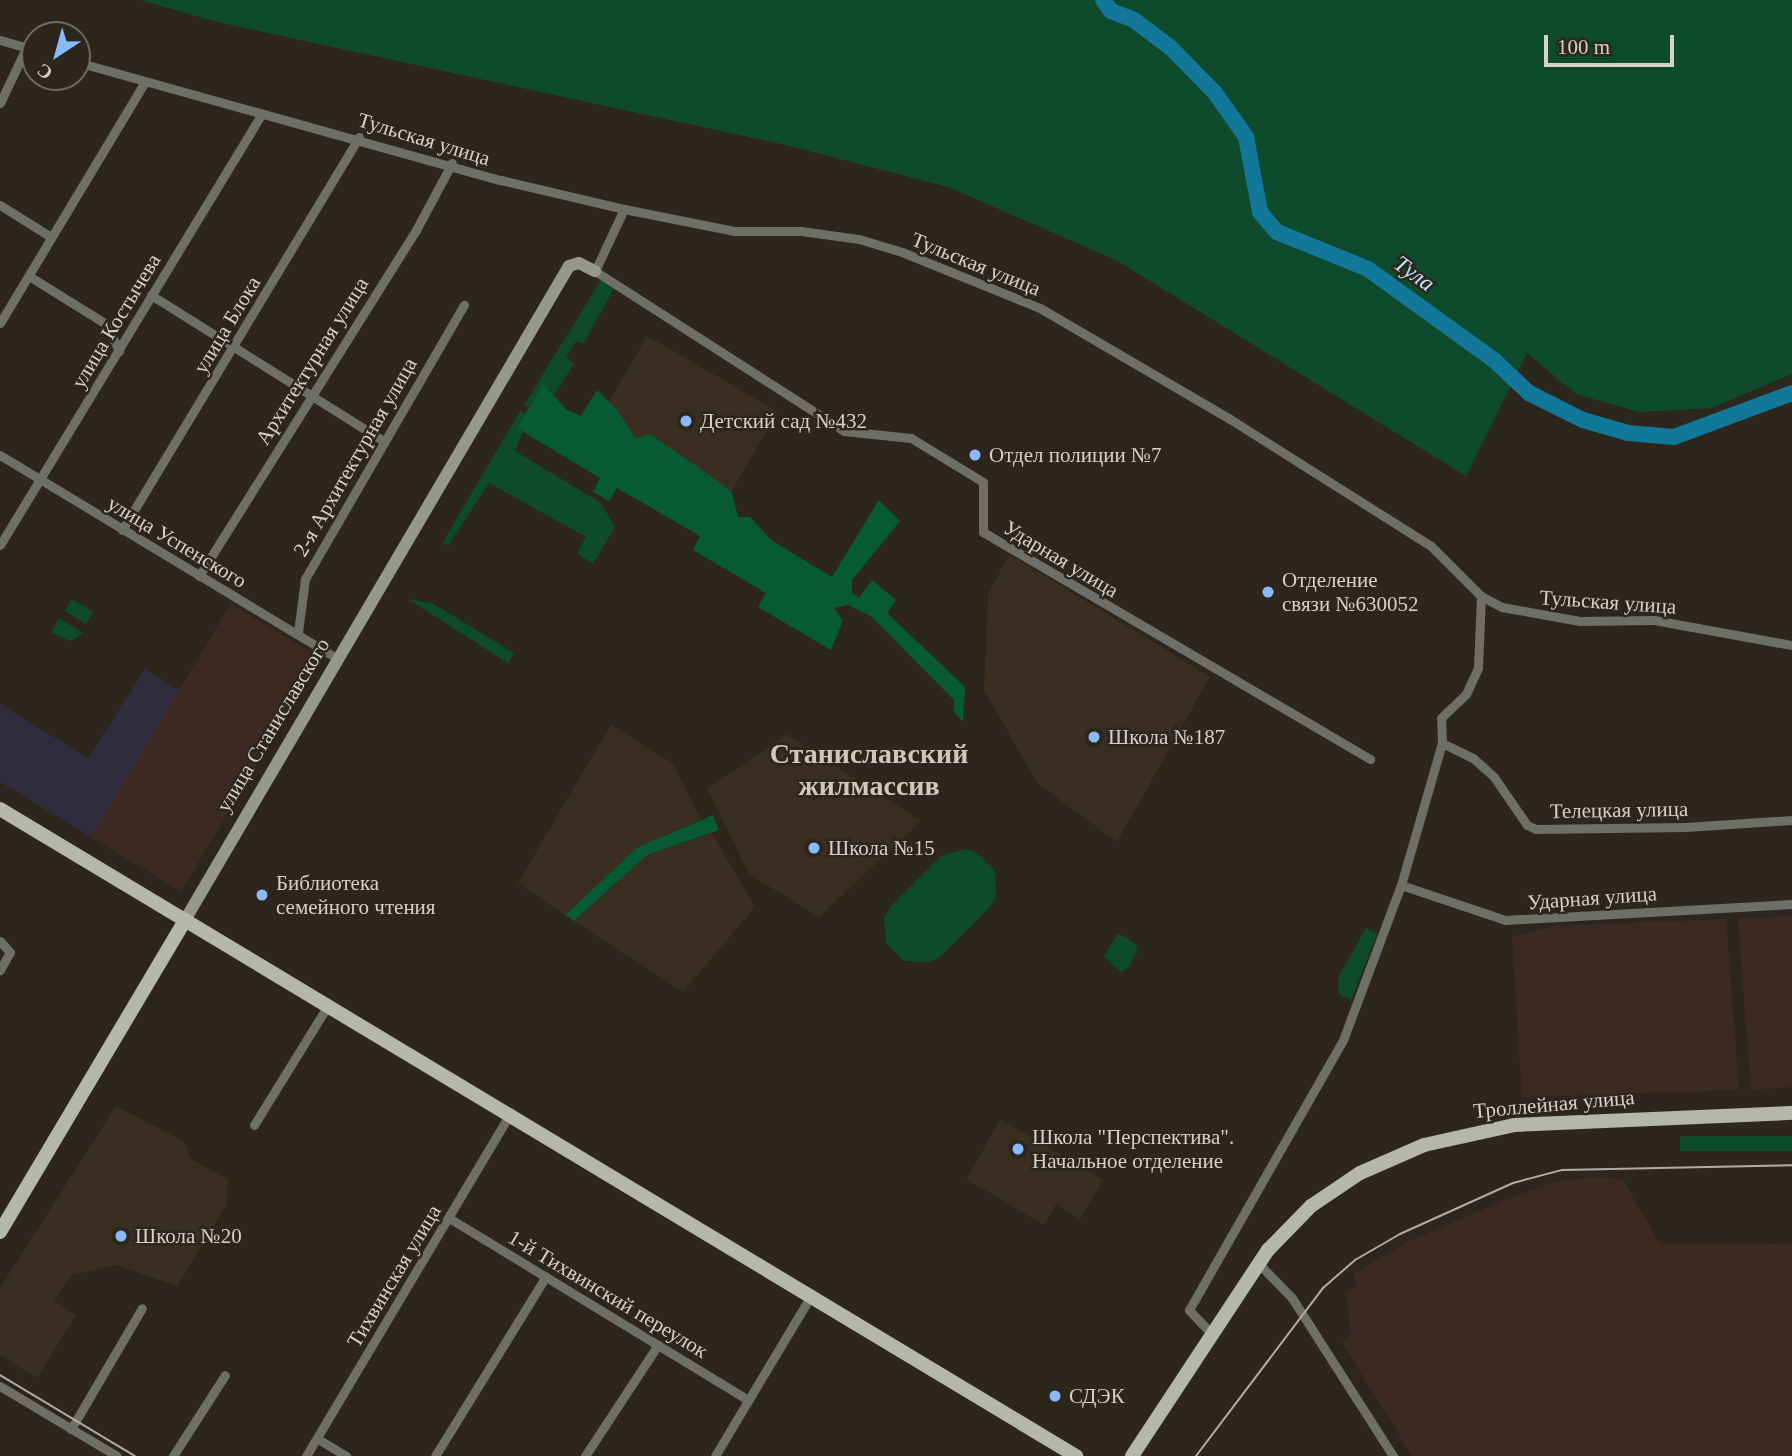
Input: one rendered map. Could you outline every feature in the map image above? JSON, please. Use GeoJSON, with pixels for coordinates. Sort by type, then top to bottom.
{"type":"FeatureCollection","features":[{"type":"Feature","properties":{"kind":"main road"},"geometry":{"type":"LineString","coordinates":[[0,808],[511,1112],[1076,1456]]}},
{"type":"Feature","properties":{"kind":"main road","name":"улица Станиславского"},"geometry":{"type":"LineString","coordinates":[[0,1232],[185,920]]}},
{"type":"Feature","properties":{"kind":"main road","name":"Троллейная улица"},"geometry":{"type":"LineString","coordinates":[[1132,1456],[1258,1263],[1284,1232],[1337,1185],[1424,1145],[1514,1125],[1792,1113]]}},
{"type":"Feature","properties":{"kind":"street"},"geometry":{"type":"LineString","coordinates":[[0,40],[21,46]]}},
{"type":"Feature","properties":{"kind":"street"},"geometry":{"type":"LineString","coordinates":[[0,103],[21,66]]}},
{"type":"Feature","properties":{"kind":"street","name":"Тульская улица"},"geometry":{"type":"LineString","coordinates":[[91,66],[261,115],[359,137],[624,209],[734,231],[801,231],[859,239],[902,252],[1040,308],[1344,488],[1431,546],[1481,596],[1502,607],[1543,617],[1613,622],[1654,620],[1792,645]]}},
{"type":"Feature","properties":{"kind":"street"},"geometry":{"type":"LineString","coordinates":[[0,323],[145,82]]}},
{"type":"Feature","properties":{"kind":"street","name":"улица Костычева"},"geometry":{"type":"LineString","coordinates":[[0,545],[261,115]]}},
{"type":"Feature","properties":{"kind":"street","name":"улица Блока"},"geometry":{"type":"LineString","coordinates":[[122,530],[359,137]]}},
{"type":"Feature","properties":{"kind":"street","name":"Архитектурная улица"},"geometry":{"type":"LineString","coordinates":[[199,576],[309,394],[416,230],[452,163]]}},
{"type":"Feature","properties":{"kind":"street"},"geometry":{"type":"LineString","coordinates":[[0,205],[51,237]]}},
{"type":"Feature","properties":{"kind":"street"},"geometry":{"type":"LineString","coordinates":[[595,271],[624,209]]}},
{"type":"Feature","properties":{"kind":"street","name":"улица Станиславского"},"geometry":{"type":"LineString","coordinates":[[185,920],[569,266],[579,263],[595,271]]}},
{"type":"Feature","properties":{"kind":"street","name":"Ударная улица"},"geometry":{"type":"LineString","coordinates":[[595,271],[844,431],[911,438],[983,482],[983,532],[1203,665],[1370,759]]}},
{"type":"Feature","properties":{"kind":"street"},"geometry":{"type":"LineString","coordinates":[[29,276],[106,324],[119,351]]}},
{"type":"Feature","properties":{"kind":"street"},"geometry":{"type":"LineString","coordinates":[[151,295],[382,440]]}},
{"type":"Feature","properties":{"kind":"street","name":"2-я Архитектурная улица"},"geometry":{"type":"LineString","coordinates":[[298,632],[305,579],[382,440],[464,305]]}},
{"type":"Feature","properties":{"kind":"street","name":"улица Успенского"},"geometry":{"type":"LineString","coordinates":[[0,455],[199,576],[298,632],[337,658]]}},
{"type":"Feature","properties":{"kind":"street"},"geometry":{"type":"LineString","coordinates":[[1210,1333],[1189,1310],[1343,1040],[1401,885],[1442,743],[1441,719],[1466,694],[1478,668],[1481,596]]}},
{"type":"Feature","properties":{"kind":"street","name":"Телецкая улица"},"geometry":{"type":"LineString","coordinates":[[1442,743],[1487,771],[1527,825],[1536,829],[1686,827],[1792,820]]}},
{"type":"Feature","properties":{"kind":"street","name":"Ударная улица"},"geometry":{"type":"LineString","coordinates":[[1401,885],[1505,920],[1792,904]]}},
{"type":"Feature","properties":{"kind":"street"},"geometry":{"type":"LineString","coordinates":[[0,941],[10,952],[0,970]]}},
{"type":"Feature","properties":{"kind":"street"},"geometry":{"type":"LineString","coordinates":[[254,1125],[328,1005]]}},
{"type":"Feature","properties":{"kind":"street","name":"Тихвинская улица"},"geometry":{"type":"LineString","coordinates":[[306,1456],[511,1112]]}},
{"type":"Feature","properties":{"kind":"street","name":"1-й Тихвинский переулок"},"geometry":{"type":"LineString","coordinates":[[449,1217],[748,1400]]}},
{"type":"Feature","properties":{"kind":"street"},"geometry":{"type":"LineString","coordinates":[[1258,1263],[1292,1298],[1394,1456]]}},
{"type":"Feature","properties":{"kind":"street"},"geometry":{"type":"LineString","coordinates":[[435,1456],[546,1276]]}},
{"type":"Feature","properties":{"kind":"street"},"geometry":{"type":"LineString","coordinates":[[715,1456],[812,1294]]}},
{"type":"Feature","properties":{"kind":"street"},"geometry":{"type":"LineString","coordinates":[[71,1429],[142,1308]]}},
{"type":"Feature","properties":{"kind":"street"},"geometry":{"type":"LineString","coordinates":[[586,1456],[658,1345]]}},
{"type":"Feature","properties":{"kind":"street"},"geometry":{"type":"LineString","coordinates":[[173,1456],[225,1375]]}},
{"type":"Feature","properties":{"kind":"street"},"geometry":{"type":"LineString","coordinates":[[0,1386],[117,1456]]}},
{"type":"Feature","properties":{"kind":"street"},"geometry":{"type":"LineString","coordinates":[[318,1439],[346,1456]]}},
{"type":"Feature","properties":{"kind":"shaded area","name":"Детский сад №432"},"geometry":{"type":"Polygon","coordinates":[[[647,336],[778,412],[724,505],[593,430],[647,336]]]}},
{"type":"Feature","properties":{"kind":"shaded area","name":"Школа №187"},"geometry":{"type":"Polygon","coordinates":[[[1009,554],[1210,677],[1117,842],[1038,784],[984,690],[988,595],[1009,554]]]}},
{"type":"Feature","properties":{"kind":"shaded area"},"geometry":{"type":"Polygon","coordinates":[[[231,604],[321,658],[181,891],[91,837],[231,604]]]}},
{"type":"Feature","properties":{"kind":"shaded area"},"geometry":{"type":"Polygon","coordinates":[[[145,669],[180,691],[93,838],[0,782],[0,704],[88,758],[145,669]]]}},
{"type":"Feature","properties":{"kind":"shaded area"},"geometry":{"type":"Polygon","coordinates":[[[611,724],[674,765],[701,819],[638,847],[565,915],[518,883],[611,724]]]}},
{"type":"Feature","properties":{"kind":"shaded area","name":"Школа №15"},"geometry":{"type":"Polygon","coordinates":[[[787,734],[921,821],[819,917],[749,874],[707,789],[787,734]]]}},
{"type":"Feature","properties":{"kind":"shaded area"},"geometry":{"type":"Polygon","coordinates":[[[712,833],[755,907],[683,992],[574,921],[647,855],[712,833]]]}},
{"type":"Feature","properties":{"kind":"shaded area"},"geometry":{"type":"Polygon","coordinates":[[[1792,916],[1792,1087],[1751,1090],[1738,919],[1792,916]]]}},
{"type":"Feature","properties":{"kind":"shaded area"},"geometry":{"type":"Polygon","coordinates":[[[1726,919],[1739,1090],[1522,1097],[1512,937],[1555,926],[1726,919]]]}},
{"type":"Feature","properties":{"kind":"shaded area","name":"Школа №20"},"geometry":{"type":"Polygon","coordinates":[[[116,1106],[184,1141],[191,1159],[228,1179],[226,1206],[177,1286],[117,1265],[72,1275],[54,1301],[76,1315],[37,1378],[0,1355],[0,1288],[116,1106]]]}},
{"type":"Feature","properties":{"kind":"shaded area","name":"Школа \"Перспектива\". Начальное отделение"},"geometry":{"type":"Polygon","coordinates":[[[1001,1119],[1103,1180],[1080,1219],[1056,1204],[1044,1225],[966,1179],[1001,1119]]]}},
{"type":"Feature","properties":{"kind":"shaded area"},"geometry":{"type":"Polygon","coordinates":[[[1586,1178],[1623,1179],[1659,1243],[1792,1244],[1792,1456],[1412,1456],[1342,1342],[1351,1336],[1346,1294],[1358,1285],[1353,1274],[1407,1242],[1505,1200],[1550,1183],[1586,1178]]]}},
{"type":"Feature","properties":{"kind":"green space"},"geometry":{"type":"Polygon","coordinates":[[[140,0],[1792,0],[1792,374],[1711,408],[1638,412],[1576,394],[1527,353],[1466,476],[1116,260],[948,187],[786,145],[217,22],[140,0]]]}},
{"type":"Feature","properties":{"kind":"green space"},"geometry":{"type":"Polygon","coordinates":[[[601,280],[614,289],[583,344],[576,341],[566,357],[574,364],[554,395],[543,385],[529,408],[524,405],[601,280]]]}},
{"type":"Feature","properties":{"kind":"green space"},"geometry":{"type":"Polygon","coordinates":[[[543,384],[567,410],[581,416],[597,390],[616,408],[636,439],[650,434],[715,479],[732,493],[738,517],[750,517],[771,540],[832,577],[879,500],[900,521],[852,580],[852,593],[859,598],[872,580],[896,600],[887,613],[965,687],[963,722],[954,712],[954,700],[872,617],[848,605],[834,608],[843,621],[831,650],[758,607],[766,593],[693,550],[700,536],[617,488],[609,501],[593,492],[600,478],[517,428],[543,384]]]}},
{"type":"Feature","properties":{"kind":"green space"},"geometry":{"type":"Polygon","coordinates":[[[520,411],[525,414],[517,428],[523,432],[515,451],[601,503],[615,527],[593,564],[577,553],[586,537],[489,483],[448,546],[443,542],[520,411]]]}},
{"type":"Feature","properties":{"kind":"green space"},"geometry":{"type":"Polygon","coordinates":[[[72,599],[93,612],[86,624],[65,611],[72,599]]]}},
{"type":"Feature","properties":{"kind":"green space"},"geometry":{"type":"Polygon","coordinates":[[[408,599],[432,603],[514,653],[508,663],[408,599]]]}},
{"type":"Feature","properties":{"kind":"green space"},"geometry":{"type":"Polygon","coordinates":[[[59,618],[83,633],[71,641],[51,633],[59,618]]]}},
{"type":"Feature","properties":{"kind":"green space"},"geometry":{"type":"Polygon","coordinates":[[[713,815],[719,830],[647,855],[574,921],[565,915],[638,847],[713,815]]]}},
{"type":"Feature","properties":{"kind":"green space"},"geometry":{"type":"Polygon","coordinates":[[[965,849],[977,853],[995,871],[996,896],[990,907],[940,957],[929,962],[904,961],[886,943],[884,918],[890,907],[941,856],[965,849]]]}},
{"type":"Feature","properties":{"kind":"green space"},"geometry":{"type":"Polygon","coordinates":[[[1366,928],[1377,934],[1351,1000],[1338,994],[1339,976],[1366,928]]]}},
{"type":"Feature","properties":{"kind":"green space"},"geometry":{"type":"Polygon","coordinates":[[[1118,933],[1136,944],[1137,952],[1129,967],[1121,972],[1104,957],[1118,933]]]}},
{"type":"Feature","properties":{"kind":"green space"},"geometry":{"type":"Polygon","coordinates":[[[1680,1136],[1792,1136],[1792,1151],[1680,1151],[1680,1136]]]}},
{"type":"Feature","properties":{"kind":"waterway","name":"Тула"},"geometry":{"type":"LineString","coordinates":[[1103,0],[1111,11],[1134,20],[1171,48],[1215,93],[1246,137],[1260,212],[1277,232],[1368,269],[1495,361],[1529,393],[1583,420],[1628,433],[1674,437],[1792,393]]}},
{"type":"Feature","properties":{"kind":"tram line"},"geometry":{"type":"LineString","coordinates":[[1196,1456],[1323,1288],[1355,1260],[1400,1234],[1513,1183],[1562,1170],[1792,1165]]}},
{"type":"Feature","properties":{"kind":"tram line"},"geometry":{"type":"LineString","coordinates":[[0,1375],[135,1456]]}},
{"type":"Feature","properties":{"kind":"place","name":"Детский сад №432"},"geometry":{"type":"Point","coordinates":[686,421]}},
{"type":"Feature","properties":{"kind":"place","name":"Отдел полиции №7"},"geometry":{"type":"Point","coordinates":[975,455]}},
{"type":"Feature","properties":{"kind":"place","name":"Отделение связи №630052"},"geometry":{"type":"Point","coordinates":[1268,592]}},
{"type":"Feature","properties":{"kind":"place","name":"Школа №187"},"geometry":{"type":"Point","coordinates":[1094,737]}},
{"type":"Feature","properties":{"kind":"place","name":"Школа №15"},"geometry":{"type":"Point","coordinates":[814,848]}},
{"type":"Feature","properties":{"kind":"place","name":"Библиотека семейного чтения"},"geometry":{"type":"Point","coordinates":[262,895]}},
{"type":"Feature","properties":{"kind":"place","name":"Школа \"Перспектива\". Начальное отделение"},"geometry":{"type":"Point","coordinates":[1018,1149]}},
{"type":"Feature","properties":{"kind":"place","name":"Школа №20"},"geometry":{"type":"Point","coordinates":[121,1236]}},
{"type":"Feature","properties":{"kind":"place","name":"СДЭК"},"geometry":{"type":"Point","coordinates":[1055,1396]}},
{"type":"Feature","properties":{"kind":"district","name":"Станиславский жилмассив"},"geometry":{"type":"Point","coordinates":[869,770]}}]}
